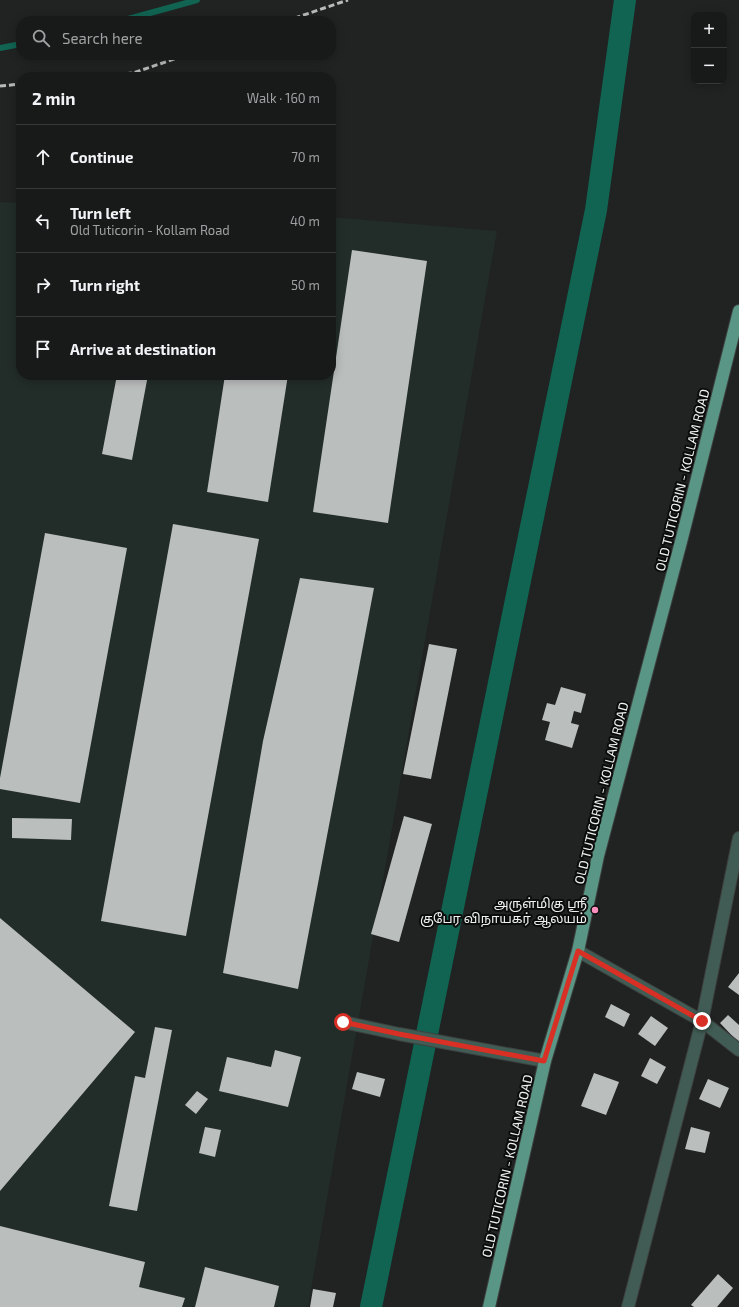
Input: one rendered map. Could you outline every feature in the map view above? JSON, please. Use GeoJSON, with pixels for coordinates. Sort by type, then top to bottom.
{"type":"FeatureCollection","features":[{"type":"Feature","properties":{"kind":"main road","name":"OLD TUTICORIN - KOLLAM ROAD"},"geometry":{"type":"LineString","coordinates":[[489,1307],[544,1061],[578,951],[598,856],[682,538],[739,310]]}},
{"type":"Feature","properties":{"kind":"street"},"geometry":{"type":"LineString","coordinates":[[628,1307],[702,1021],[739,838]]}},
{"type":"Feature","properties":{"kind":"street"},"geometry":{"type":"LineString","coordinates":[[578,951],[702,1021],[739,1050]]}},
{"type":"Feature","properties":{"kind":"street"},"geometry":{"type":"LineString","coordinates":[[343,1022],[544,1061]]}},
{"type":"Feature","properties":{"kind":"shaded area"},"geometry":{"type":"Polygon","coordinates":[[[0,202],[16,203],[16,380],[336,380],[336,217],[497,231],[308,1307],[0,1307],[0,202]]]}},
{"type":"Feature","properties":{"kind":"building"},"geometry":{"type":"Polygon","coordinates":[[[352,250],[427,261],[388,523],[313,512],[333,380],[336,380],[336,357],[352,250]]]}},
{"type":"Feature","properties":{"kind":"building"},"geometry":{"type":"Polygon","coordinates":[[[116,380],[147,380],[132,460],[102,454],[116,380]]]}},
{"type":"Feature","properties":{"kind":"building"},"geometry":{"type":"Polygon","coordinates":[[[224,380],[287,380],[268,502],[207,492],[224,380]]]}},
{"type":"Feature","properties":{"kind":"building"},"geometry":{"type":"Polygon","coordinates":[[[173,524],[259,539],[186,936],[101,921],[173,524]]]}},
{"type":"Feature","properties":{"kind":"building"},"geometry":{"type":"Polygon","coordinates":[[[45,533],[127,548],[80,803],[0,789],[0,778],[45,533]]]}},
{"type":"Feature","properties":{"kind":"building"},"geometry":{"type":"Polygon","coordinates":[[[300,578],[374,588],[298,989],[223,973],[263,741],[300,578]]]}},
{"type":"Feature","properties":{"kind":"building"},"geometry":{"type":"Polygon","coordinates":[[[429,644],[457,649],[431,779],[403,774],[429,644]]]}},
{"type":"Feature","properties":{"kind":"building"},"geometry":{"type":"Polygon","coordinates":[[[561,687],[586,694],[581,713],[574,711],[571,723],[579,725],[572,748],[545,740],[550,722],[542,720],[547,703],[555,705],[561,687]]]}},
{"type":"Feature","properties":{"kind":"building"},"geometry":{"type":"Polygon","coordinates":[[[404,816],[432,824],[399,942],[371,934],[404,816]]]}},
{"type":"Feature","properties":{"kind":"building"},"geometry":{"type":"Polygon","coordinates":[[[12,818],[72,819],[71,840],[12,838],[12,818]]]}},
{"type":"Feature","properties":{"kind":"building"},"geometry":{"type":"Polygon","coordinates":[[[0,918],[135,1032],[0,1191],[0,918]]]}},
{"type":"Feature","properties":{"kind":"building"},"geometry":{"type":"Polygon","coordinates":[[[739,973],[739,995],[728,987],[739,973]]]}},
{"type":"Feature","properties":{"kind":"building"},"geometry":{"type":"Polygon","coordinates":[[[611,1004],[630,1014],[624,1027],[605,1017],[611,1004]]]}},
{"type":"Feature","properties":{"kind":"building"},"geometry":{"type":"Polygon","coordinates":[[[728,1015],[739,1025],[739,1043],[720,1023],[728,1015]]]}},
{"type":"Feature","properties":{"kind":"building"},"geometry":{"type":"Polygon","coordinates":[[[651,1016],[668,1028],[655,1046],[638,1034],[651,1016]]]}},
{"type":"Feature","properties":{"kind":"building"},"geometry":{"type":"Polygon","coordinates":[[[155,1027],[172,1030],[137,1211],[109,1206],[135,1076],[145,1078],[155,1027]]]}},
{"type":"Feature","properties":{"kind":"building"},"geometry":{"type":"Polygon","coordinates":[[[275,1050],[301,1057],[288,1107],[219,1091],[227,1057],[271,1067],[275,1050]]]}},
{"type":"Feature","properties":{"kind":"building"},"geometry":{"type":"Polygon","coordinates":[[[650,1058],[666,1067],[657,1084],[641,1076],[650,1058]]]}},
{"type":"Feature","properties":{"kind":"building"},"geometry":{"type":"Polygon","coordinates":[[[357,1072],[385,1079],[380,1097],[352,1089],[357,1072]]]}},
{"type":"Feature","properties":{"kind":"building"},"geometry":{"type":"Polygon","coordinates":[[[594,1073],[619,1082],[606,1115],[581,1106],[594,1073]]]}},
{"type":"Feature","properties":{"kind":"building"},"geometry":{"type":"Polygon","coordinates":[[[708,1079],[729,1088],[720,1108],[699,1099],[708,1079]]]}},
{"type":"Feature","properties":{"kind":"building"},"geometry":{"type":"Polygon","coordinates":[[[197,1091],[208,1099],[196,1114],[185,1105],[197,1091]]]}},
{"type":"Feature","properties":{"kind":"building"},"geometry":{"type":"Polygon","coordinates":[[[205,1127],[221,1130],[215,1157],[199,1153],[205,1127]]]}},
{"type":"Feature","properties":{"kind":"building"},"geometry":{"type":"Polygon","coordinates":[[[691,1127],[710,1132],[705,1153],[685,1149],[691,1127]]]}},
{"type":"Feature","properties":{"kind":"building"},"geometry":{"type":"Polygon","coordinates":[[[0,1226],[145,1262],[139,1287],[185,1298],[182,1307],[0,1307],[0,1226]]]}},
{"type":"Feature","properties":{"kind":"building"},"geometry":{"type":"Polygon","coordinates":[[[205,1267],[279,1286],[274,1307],[195,1307],[205,1267]]]}},
{"type":"Feature","properties":{"kind":"building"},"geometry":{"type":"Polygon","coordinates":[[[718,1274],[733,1288],[717,1307],[694,1307],[691,1305],[718,1274]]]}},
{"type":"Feature","properties":{"kind":"building"},"geometry":{"type":"Polygon","coordinates":[[[313,1289],[336,1293],[333,1307],[310,1307],[313,1289]]]}},
{"type":"Feature","properties":{"kind":"waterway"},"geometry":{"type":"LineString","coordinates":[[139,16],[197,0]]}},
{"type":"Feature","properties":{"kind":"waterway"},"geometry":{"type":"LineString","coordinates":[[371,1307],[596,210],[625,0]]}},
{"type":"Feature","properties":{"kind":"waterway"},"geometry":{"type":"LineString","coordinates":[[0,48],[16,45]]}},
{"type":"Feature","properties":{"kind":"railway"},"geometry":{"type":"LineString","coordinates":[[301,16],[348,0]]}},
{"type":"Feature","properties":{"kind":"railway"},"geometry":{"type":"LineString","coordinates":[[136,72],[171,60]]}},
{"type":"Feature","properties":{"kind":"railway"},"geometry":{"type":"LineString","coordinates":[[0,86],[16,84]]}},
{"type":"Feature","properties":{"kind":"place","name":"அருள்மிகு ஶ்ரீ குபேர விநாயகர் ஆலயம்"},"geometry":{"type":"Point","coordinates":[595,910]}},
{"type":"Feature","properties":{"kind":"route"},"geometry":{"type":"LineString","coordinates":[[343,1022],[544,1061],[578,951],[702,1021]]}}]}
